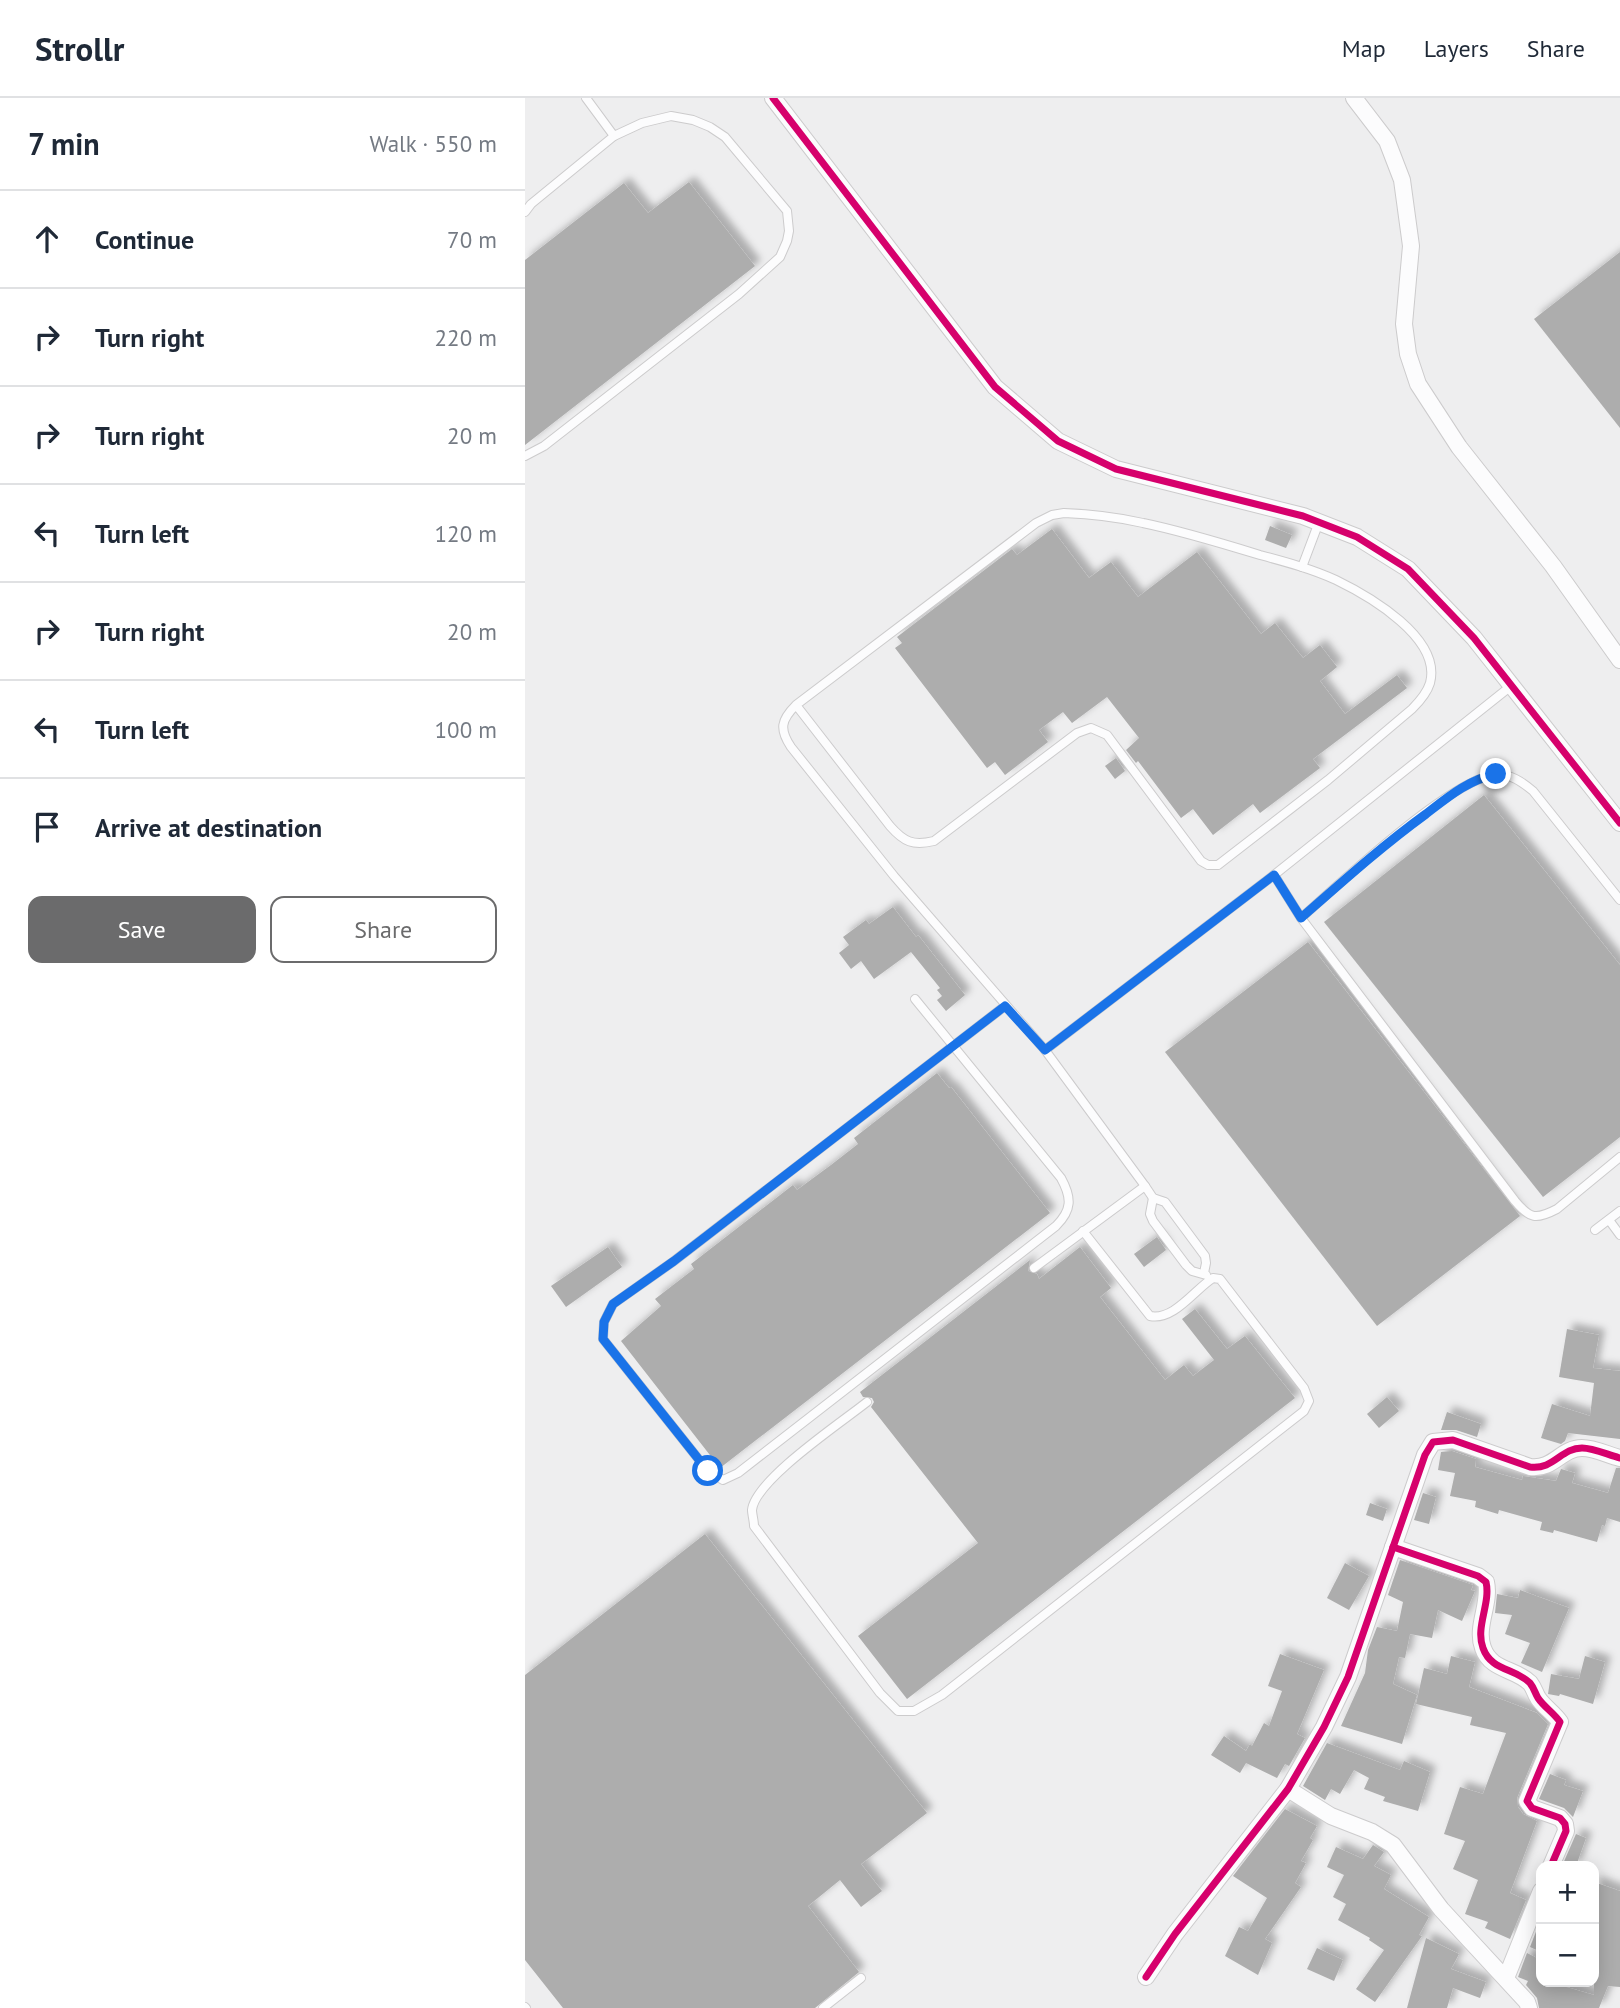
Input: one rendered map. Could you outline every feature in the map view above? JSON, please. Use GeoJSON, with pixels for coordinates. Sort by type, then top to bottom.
{"type":"FeatureCollection","features":[{"type":"Feature","properties":{"kind":"street"},"geometry":{"type":"LineString","coordinates":[[773,98],[995,387],[1058,441],[1116,469],[1303,516],[1357,537],[1408,569],[1474,638],[1620,823]]}},
{"type":"Feature","properties":{"kind":"street"},"geometry":{"type":"LineString","coordinates":[[1354,98],[1387,141],[1402,180],[1411,246],[1404,324],[1408,354],[1418,384],[1459,447],[1553,566],[1620,660]]}},
{"type":"Feature","properties":{"kind":"street"},"geometry":{"type":"LineString","coordinates":[[1146,1977],[1183,1924],[1288,1789],[1324,1727],[1348,1677],[1425,1455],[1433,1442],[1453,1440],[1530,1467],[1548,1466],[1570,1451],[1583,1448],[1620,1458]]}},
{"type":"Feature","properties":{"kind":"street"},"geometry":{"type":"LineString","coordinates":[[1393,1547],[1478,1576],[1486,1582],[1487,1595],[1481,1639],[1487,1658],[1492,1664],[1529,1683],[1560,1723],[1527,1801],[1532,1808],[1560,1818],[1565,1824],[1566,1831],[1554,1861]]}},
{"type":"Feature","properties":{"kind":"street"},"geometry":{"type":"LineString","coordinates":[[1288,1789],[1331,1815],[1372,1832],[1394,1845],[1441,1909],[1506,1978],[1529,2008]]}},
{"type":"Feature","properties":{"kind":"street"},"geometry":{"type":"LineString","coordinates":[[1506,1978],[1536,1903]]}},
{"type":"Feature","properties":{"kind":"lane"},"geometry":{"type":"LineString","coordinates":[[586,98],[614,136]]}},
{"type":"Feature","properties":{"kind":"lane"},"geometry":{"type":"LineString","coordinates":[[525,212],[531,204],[614,136],[642,122],[671,116],[693,120],[725,137],[787,211],[789,231],[781,257],[739,294],[544,446],[525,456]]}},
{"type":"Feature","properties":{"kind":"lane"},"geometry":{"type":"LineString","coordinates":[[796,705],[898,836],[913,845],[934,841],[1077,733],[1091,728],[1107,734],[1201,861],[1207,865],[1218,865],[1328,780],[1412,709],[1423,697],[1430,682],[1431,668],[1427,651],[1410,629],[1389,612],[1336,580],[1302,567],[1140,522],[1082,514],[1052,515],[1036,523],[796,705],[783,720],[783,734],[791,747],[894,876],[1045,1050],[1153,1198],[1165,1202],[1205,1256],[1206,1277],[1185,1301],[1164,1315],[1150,1316],[1083,1231]]}},
{"type":"Feature","properties":{"kind":"lane"},"geometry":{"type":"LineString","coordinates":[[1302,567],[1319,522]]}},
{"type":"Feature","properties":{"kind":"lane"},"geometry":{"type":"LineString","coordinates":[[1045,1050],[1274,875],[1511,686]]}},
{"type":"Feature","properties":{"kind":"lane"},"geometry":{"type":"LineString","coordinates":[[1301,918],[1418,819],[1461,788],[1496,774],[1519,780],[1533,791],[1620,900]]}},
{"type":"Feature","properties":{"kind":"lane"},"geometry":{"type":"LineString","coordinates":[[1274,875],[1301,918],[1515,1201],[1529,1215],[1546,1215],[1557,1209],[1620,1157]]}},
{"type":"Feature","properties":{"kind":"lane"},"geometry":{"type":"LineString","coordinates":[[915,999],[953,1048],[1061,1178],[1069,1192],[1070,1205],[1066,1217],[738,1473],[723,1480],[708,1471],[603,1339],[604,1322],[613,1304],[684,1253],[953,1048],[1005,1006]]}},
{"type":"Feature","properties":{"kind":"lane"},"geometry":{"type":"LineString","coordinates":[[1034,1268],[1145,1186]]}},
{"type":"Feature","properties":{"kind":"lane"},"geometry":{"type":"LineString","coordinates":[[867,1402],[774,1475],[759,1493],[752,1509],[754,1526],[880,1693],[898,1711],[914,1711],[941,1695],[1304,1411],[1309,1401],[1304,1388],[1220,1279],[1206,1277],[1186,1265],[1153,1221],[1150,1214],[1153,1198]]}},
{"type":"Feature","properties":{"kind":"lane"},"geometry":{"type":"LineString","coordinates":[[1595,1230],[1620,1211]]}},
{"type":"Feature","properties":{"kind":"lane"},"geometry":{"type":"LineString","coordinates":[[1609,1220],[1620,1235]]}},
{"type":"Feature","properties":{"kind":"lane"},"geometry":{"type":"LineString","coordinates":[[823,2008],[861,1978]]}},
{"type":"Feature","properties":{"kind":"building"},"geometry":{"type":"Polygon","coordinates":[[[689,182],[755,266],[525,445],[525,260],[624,183],[648,213],[689,182]]]}},
{"type":"Feature","properties":{"kind":"building"},"geometry":{"type":"Polygon","coordinates":[[[1620,252],[1620,428],[1534,319],[1620,252]]]}},
{"type":"Feature","properties":{"kind":"building"},"geometry":{"type":"Polygon","coordinates":[[[1270,526],[1292,535],[1286,548],[1265,540],[1270,526]]]}},
{"type":"Feature","properties":{"kind":"building"},"geometry":{"type":"Polygon","coordinates":[[[1052,529],[1089,578],[1111,562],[1138,597],[1197,552],[1261,634],[1275,623],[1303,658],[1320,645],[1337,667],[1320,681],[1345,714],[1397,675],[1407,688],[1313,759],[1320,768],[1260,813],[1253,804],[1213,835],[1193,809],[1181,818],[1138,761],[1136,763],[1126,750],[1139,738],[1107,697],[1072,723],[1063,712],[1039,730],[1048,742],[1005,775],[995,762],[987,768],[895,648],[902,643],[897,637],[1012,549],[1017,555],[1052,529]]]}},
{"type":"Feature","properties":{"kind":"building"},"geometry":{"type":"Polygon","coordinates":[[[1116,758],[1125,771],[1115,779],[1105,766],[1116,758]]]}},
{"type":"Feature","properties":{"kind":"building"},"geometry":{"type":"Polygon","coordinates":[[[1484,795],[1620,965],[1620,1137],[1543,1197],[1324,922],[1484,795]]]}},
{"type":"Feature","properties":{"kind":"building"},"geometry":{"type":"Polygon","coordinates":[[[893,907],[965,995],[946,1011],[937,1000],[942,996],[937,990],[940,988],[911,952],[874,979],[861,961],[851,969],[839,953],[849,945],[843,937],[866,920],[869,924],[893,907]]]}},
{"type":"Feature","properties":{"kind":"building"},"geometry":{"type":"Polygon","coordinates":[[[1308,942],[1520,1216],[1377,1326],[1165,1052],[1308,942]]]}},
{"type":"Feature","properties":{"kind":"building"},"geometry":{"type":"Polygon","coordinates":[[[937,1073],[949,1088],[951,1087],[1050,1213],[720,1468],[621,1341],[661,1306],[655,1299],[694,1269],[691,1264],[793,1185],[797,1190],[831,1165],[858,1144],[854,1138],[937,1073]]]}},
{"type":"Feature","properties":{"kind":"building"},"geometry":{"type":"Polygon","coordinates":[[[1157,1237],[1166,1250],[1144,1267],[1134,1254],[1157,1237]]]}},
{"type":"Feature","properties":{"kind":"building"},"geometry":{"type":"Polygon","coordinates":[[[608,1247],[622,1267],[566,1307],[551,1286],[608,1247]]]}},
{"type":"Feature","properties":{"kind":"building"},"geometry":{"type":"Polygon","coordinates":[[[1080,1247],[1111,1288],[1100,1297],[1165,1380],[1184,1365],[1193,1376],[1214,1360],[1182,1319],[1195,1309],[1227,1349],[1245,1336],[1295,1398],[907,1699],[858,1636],[978,1543],[871,1407],[874,1402],[872,1398],[863,1397],[860,1392],[1030,1260],[1028,1271],[1037,1274],[1039,1279],[1080,1247]]]}},
{"type":"Feature","properties":{"kind":"building"},"geometry":{"type":"Polygon","coordinates":[[[1567,1329],[1599,1335],[1593,1368],[1620,1371],[1620,1439],[1568,1433],[1561,1444],[1541,1438],[1552,1404],[1590,1416],[1594,1383],[1559,1377],[1567,1329]]]}},
{"type":"Feature","properties":{"kind":"building"},"geometry":{"type":"Polygon","coordinates":[[[1387,1397],[1399,1411],[1379,1428],[1367,1414],[1387,1397]]]}},
{"type":"Feature","properties":{"kind":"building"},"geometry":{"type":"Polygon","coordinates":[[[1447,1412],[1481,1424],[1477,1437],[1456,1430],[1441,1430],[1447,1412]]]}},
{"type":"Feature","properties":{"kind":"building"},"geometry":{"type":"Polygon","coordinates":[[[1452,1451],[1476,1459],[1475,1467],[1522,1480],[1523,1476],[1556,1481],[1561,1469],[1575,1473],[1572,1483],[1608,1493],[1616,1468],[1620,1468],[1620,1522],[1607,1518],[1597,1542],[1554,1530],[1553,1533],[1540,1530],[1542,1522],[1499,1510],[1498,1514],[1475,1507],[1476,1501],[1450,1496],[1455,1473],[1438,1470],[1441,1452],[1452,1451]]]}},
{"type":"Feature","properties":{"kind":"building"},"geometry":{"type":"Polygon","coordinates":[[[1423,1493],[1436,1497],[1429,1524],[1414,1520],[1423,1493]]]}},
{"type":"Feature","properties":{"kind":"building"},"geometry":{"type":"Polygon","coordinates":[[[1370,1503],[1387,1509],[1383,1521],[1366,1515],[1370,1503]]]}},
{"type":"Feature","properties":{"kind":"building"},"geometry":{"type":"Polygon","coordinates":[[[705,1534],[927,1813],[861,1864],[882,1891],[861,1907],[840,1880],[808,1906],[859,1972],[815,2008],[563,2008],[525,1960],[525,1675],[705,1534]]]}},
{"type":"Feature","properties":{"kind":"building"},"geometry":{"type":"Polygon","coordinates":[[[1400,1560],[1473,1585],[1471,1590],[1475,1591],[1462,1621],[1438,1610],[1432,1638],[1410,1634],[1405,1658],[1399,1657],[1393,1684],[1417,1695],[1402,1744],[1341,1726],[1365,1673],[1368,1650],[1377,1627],[1397,1631],[1403,1602],[1388,1595],[1400,1560]]]}},
{"type":"Feature","properties":{"kind":"building"},"geometry":{"type":"Polygon","coordinates":[[[1345,1563],[1369,1576],[1349,1610],[1327,1598],[1345,1563]]]}},
{"type":"Feature","properties":{"kind":"building"},"geometry":{"type":"Polygon","coordinates":[[[1520,1590],[1569,1608],[1542,1672],[1521,1663],[1530,1643],[1505,1634],[1512,1615],[1495,1613],[1497,1594],[1518,1598],[1520,1590]]]}},
{"type":"Feature","properties":{"kind":"building"},"geometry":{"type":"Polygon","coordinates":[[[1280,1654],[1324,1670],[1297,1734],[1305,1738],[1289,1766],[1285,1764],[1277,1778],[1246,1763],[1240,1773],[1211,1755],[1224,1736],[1246,1751],[1250,1744],[1252,1746],[1264,1723],[1269,1726],[1282,1691],[1268,1686],[1280,1654]]]}},
{"type":"Feature","properties":{"kind":"building"},"geometry":{"type":"Polygon","coordinates":[[[1451,1656],[1475,1662],[1469,1687],[1537,1713],[1548,1724],[1517,1798],[1518,1807],[1523,1814],[1537,1821],[1510,1893],[1526,1900],[1510,1939],[1485,1928],[1488,1922],[1465,1914],[1478,1880],[1453,1869],[1465,1841],[1444,1834],[1460,1787],[1483,1794],[1506,1733],[1470,1725],[1472,1717],[1416,1704],[1424,1668],[1447,1674],[1451,1656]]]}},
{"type":"Feature","properties":{"kind":"building"},"geometry":{"type":"Polygon","coordinates":[[[1585,1656],[1605,1662],[1593,1704],[1560,1694],[1548,1694],[1551,1674],[1579,1679],[1585,1656]]]}},
{"type":"Feature","properties":{"kind":"building"},"geometry":{"type":"Polygon","coordinates":[[[1327,1743],[1400,1770],[1404,1761],[1430,1772],[1418,1811],[1383,1801],[1385,1797],[1364,1789],[1369,1778],[1354,1770],[1340,1794],[1331,1789],[1325,1800],[1303,1786],[1327,1743]]]}},
{"type":"Feature","properties":{"kind":"building"},"geometry":{"type":"Polygon","coordinates":[[[1550,1774],[1566,1780],[1564,1785],[1583,1791],[1573,1817],[1564,1808],[1539,1799],[1550,1774]]]}},
{"type":"Feature","properties":{"kind":"building"},"geometry":{"type":"Polygon","coordinates":[[[1285,1809],[1317,1826],[1310,1838],[1313,1840],[1301,1861],[1306,1863],[1295,1883],[1301,1887],[1265,1939],[1272,1943],[1258,1975],[1225,1956],[1239,1927],[1248,1931],[1267,1898],[1233,1876],[1285,1809]]]}},
{"type":"Feature","properties":{"kind":"building"},"geometry":{"type":"Polygon","coordinates":[[[1576,1834],[1586,1838],[1578,1861],[1564,1861],[1576,1834]]]}},
{"type":"Feature","properties":{"kind":"building"},"geometry":{"type":"Polygon","coordinates":[[[1373,1845],[1384,1852],[1374,1866],[1391,1875],[1384,1889],[1429,1917],[1419,1935],[1422,1936],[1375,2002],[1356,1989],[1384,1950],[1369,1940],[1370,1938],[1338,1920],[1346,1904],[1333,1897],[1344,1875],[1327,1867],[1336,1847],[1363,1859],[1373,1845]]]}},
{"type":"Feature","properties":{"kind":"building"},"geometry":{"type":"Polygon","coordinates":[[[1599,1884],[1620,1891],[1620,1987],[1608,1986],[1599,2008],[1539,2008],[1537,1998],[1526,1985],[1528,1981],[1518,1977],[1527,1953],[1536,1958],[1536,1987],[1566,1987],[1594,1995],[1594,1987],[1599,1987],[1599,1884]]]}},
{"type":"Feature","properties":{"kind":"building"},"geometry":{"type":"Polygon","coordinates":[[[1536,1932],[1536,1950],[1530,1947],[1536,1932]]]}},
{"type":"Feature","properties":{"kind":"building"},"geometry":{"type":"Polygon","coordinates":[[[1426,1938],[1459,1954],[1451,1969],[1486,1982],[1480,1998],[1453,1988],[1447,2008],[1407,2008],[1426,1938]]]}},
{"type":"Feature","properties":{"kind":"building"},"geometry":{"type":"Polygon","coordinates":[[[1317,1948],[1343,1960],[1334,1981],[1307,1969],[1317,1948]]]}},
{"type":"Feature","properties":{"kind":"cycle path"},"geometry":{"type":"LineString","coordinates":[[773,98],[995,387],[1058,441],[1116,469],[1303,516],[1357,537],[1408,569],[1474,638],[1620,823]]}},
{"type":"Feature","properties":{"kind":"cycle path"},"geometry":{"type":"LineString","coordinates":[[1146,1977],[1175,1934],[1288,1789],[1324,1727],[1348,1677],[1425,1455],[1433,1442],[1453,1440],[1530,1467],[1545,1465],[1568,1451],[1582,1448],[1620,1458]]}},
{"type":"Feature","properties":{"kind":"cycle path"},"geometry":{"type":"LineString","coordinates":[[1393,1547],[1478,1576],[1486,1582],[1487,1598],[1481,1632],[1483,1648],[1497,1665],[1530,1683],[1540,1701],[1560,1722],[1527,1801],[1532,1808],[1560,1818],[1565,1824],[1566,1831],[1553,1861]]}},
{"type":"Feature","properties":{"kind":"route"},"geometry":{"type":"LineString","coordinates":[[708,1471],[603,1339],[604,1322],[613,1304],[674,1261],[1005,1006],[1045,1050],[1274,875],[1301,918],[1397,835],[1461,788],[1496,774]]}}]}
